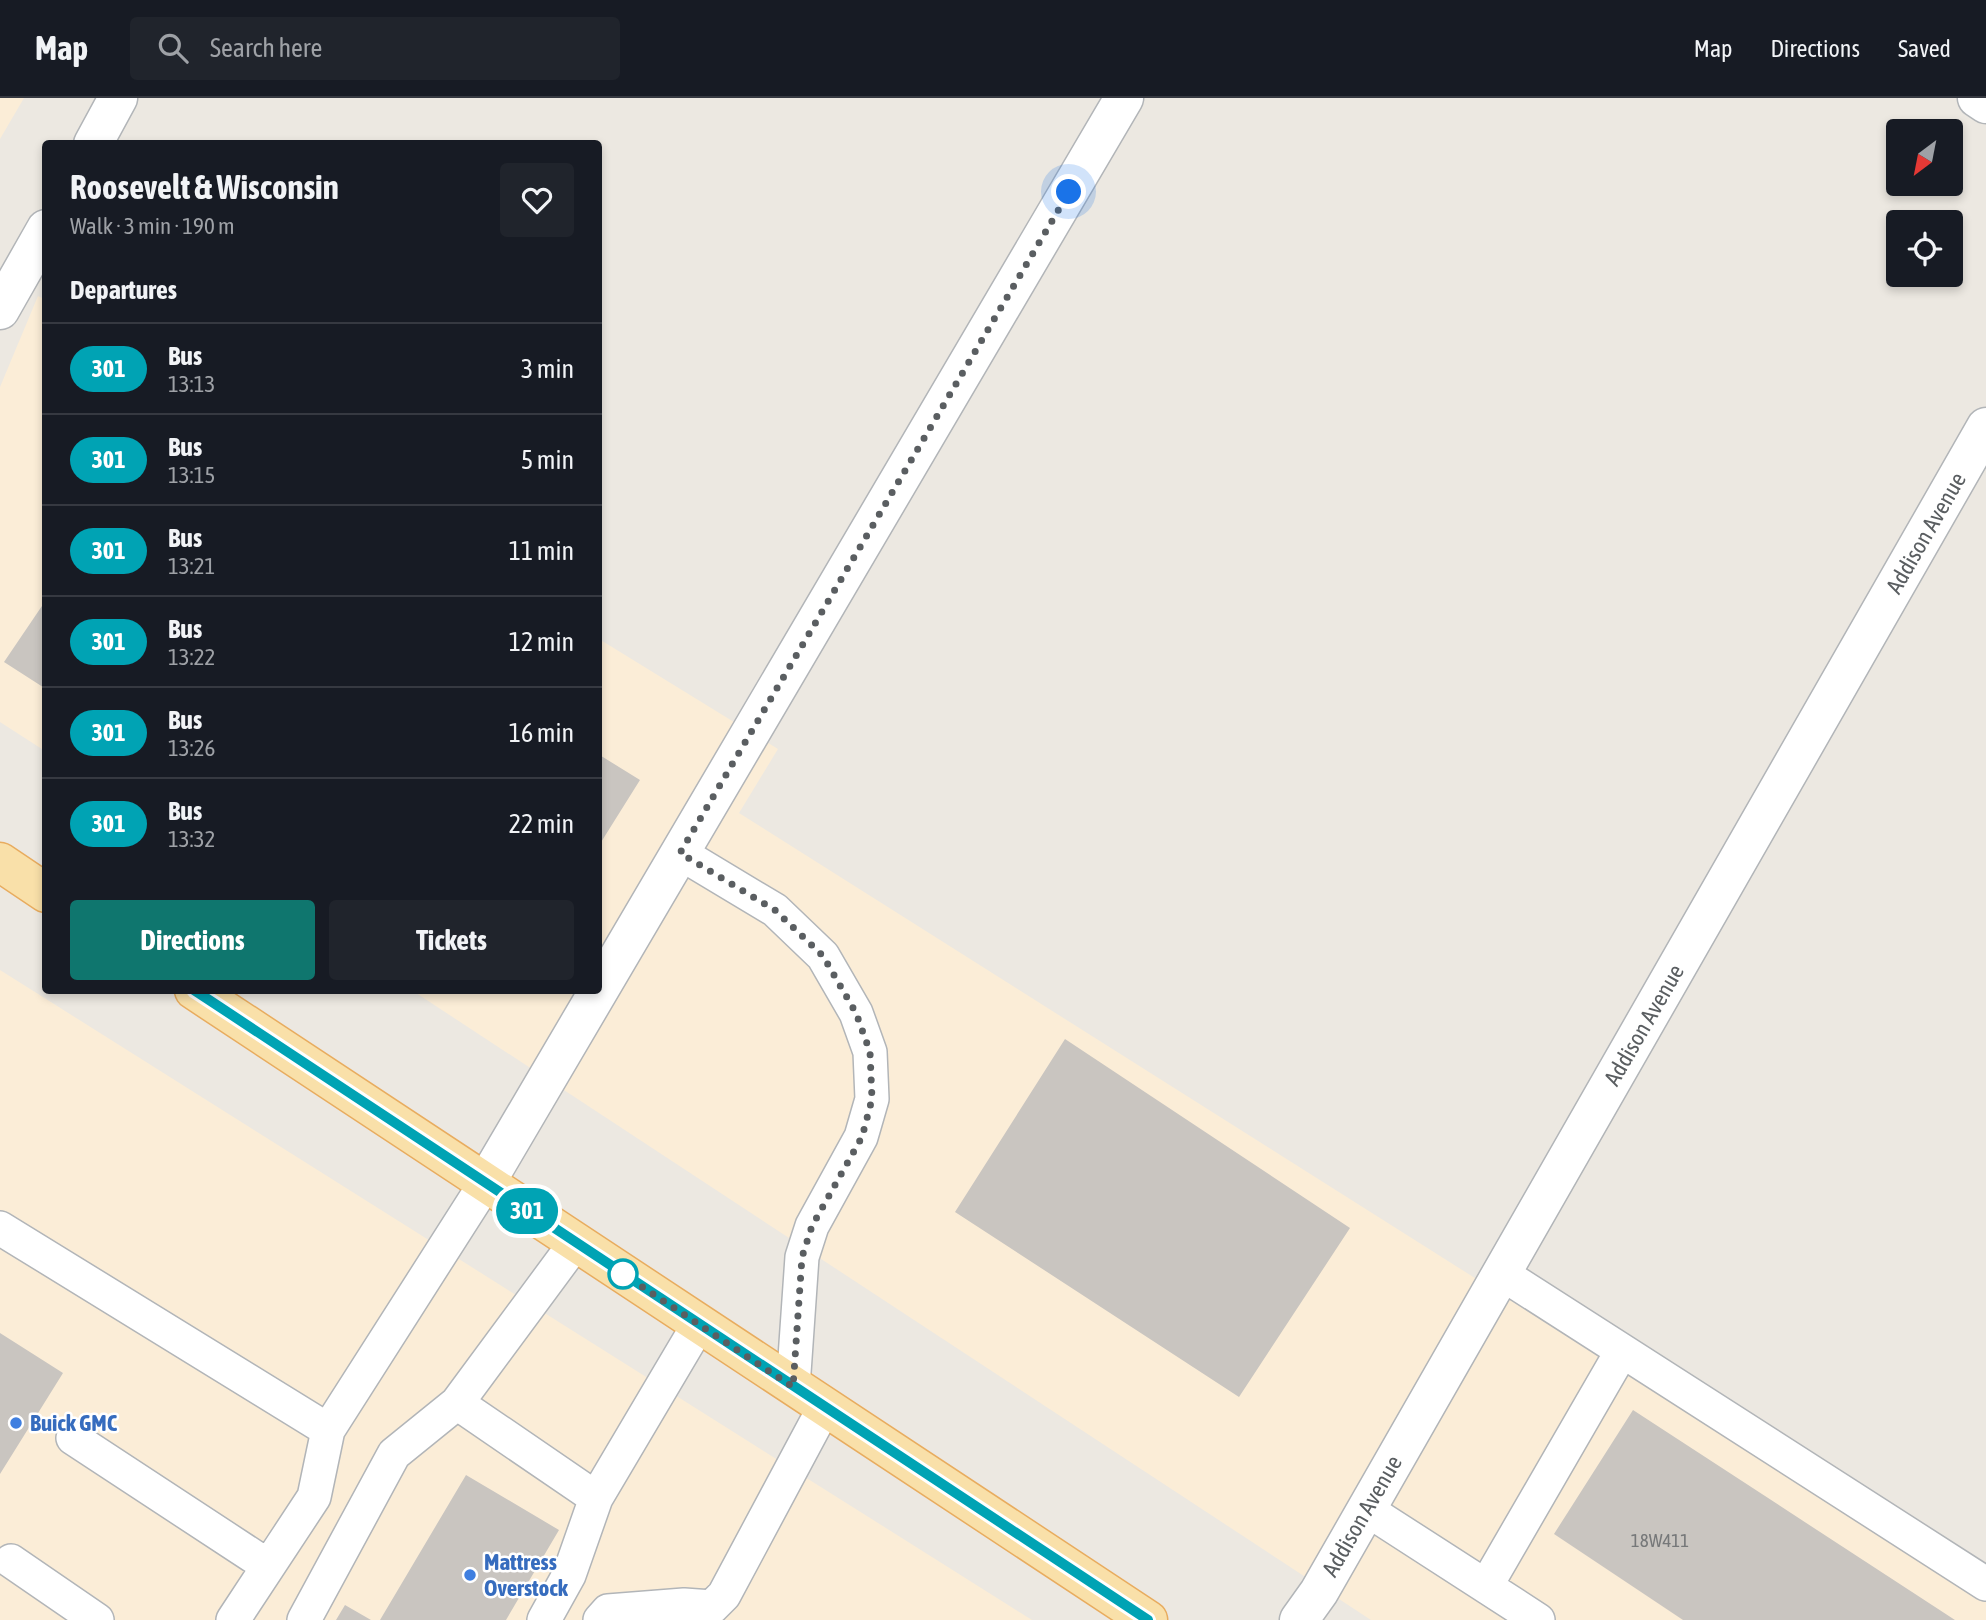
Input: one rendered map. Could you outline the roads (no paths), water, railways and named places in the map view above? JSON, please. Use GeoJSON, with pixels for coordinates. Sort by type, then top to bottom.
{"type":"FeatureCollection","features":[{"type":"Feature","properties":{"kind":"main road"},"geometry":{"type":"LineString","coordinates":[[0,862],[42,889]]}},
{"type":"Feature","properties":{"kind":"main road"},"geometry":{"type":"LineString","coordinates":[[200,994],[1148,1620]]}},
{"type":"Feature","properties":{"kind":"street"},"geometry":{"type":"LineString","coordinates":[[95,140],[118,98]]}},
{"type":"Feature","properties":{"kind":"street"},"geometry":{"type":"LineString","coordinates":[[602,979],[680,853],[1125,98]]}},
{"type":"Feature","properties":{"kind":"street"},"geometry":{"type":"LineString","coordinates":[[1977,98],[1986,104]]}},
{"type":"Feature","properties":{"kind":"street"},"geometry":{"type":"LineString","coordinates":[[0,310],[42,236]]}},
{"type":"Feature","properties":{"kind":"street","name":"Addison Avenue"},"geometry":{"type":"LineString","coordinates":[[1299,1620],[1366,1509],[1986,428]]}},
{"type":"Feature","properties":{"kind":"street"},"geometry":{"type":"LineString","coordinates":[[485,1184],[592,994]]}},
{"type":"Feature","properties":{"kind":"lane"},"geometry":{"type":"LineString","coordinates":[[680,853],[775,910],[823,956],[856,1013],[870,1052],[872,1099],[862,1137],[812,1226],[802,1257],[793,1387]]}},
{"type":"Feature","properties":{"kind":"lane"},"geometry":{"type":"LineString","coordinates":[[233,1620],[314,1497],[328,1430],[485,1184]]}},
{"type":"Feature","properties":{"kind":"lane"},"geometry":{"type":"LineString","coordinates":[[0,1228],[328,1430]]}},
{"type":"Feature","properties":{"kind":"lane"},"geometry":{"type":"LineString","coordinates":[[304,1620],[394,1454],[457,1403],[576,1242]]}},
{"type":"Feature","properties":{"kind":"lane"},"geometry":{"type":"LineString","coordinates":[[1501,1273],[1986,1584]]}},
{"type":"Feature","properties":{"kind":"lane"},"geometry":{"type":"LineString","coordinates":[[544,1620],[569,1575],[596,1499],[699,1324]]}},
{"type":"Feature","properties":{"kind":"lane"},"geometry":{"type":"LineString","coordinates":[[1486,1586],[1622,1351]]}},
{"type":"Feature","properties":{"kind":"lane"},"geometry":{"type":"LineString","coordinates":[[457,1403],[596,1499]]}},
{"type":"Feature","properties":{"kind":"lane"},"geometry":{"type":"LineString","coordinates":[[600,1620],[608,1611],[684,1605],[712,1607],[724,1595],[824,1408]]}},
{"type":"Feature","properties":{"kind":"lane"},"geometry":{"type":"LineString","coordinates":[[73,1438],[268,1566]]}},
{"type":"Feature","properties":{"kind":"lane"},"geometry":{"type":"LineString","coordinates":[[1366,1509],[1538,1620]]}},
{"type":"Feature","properties":{"kind":"lane"},"geometry":{"type":"LineString","coordinates":[[11,1561],[97,1620]]}},
{"type":"Feature","properties":{"kind":"place","name":"Buick GMC"},"geometry":{"type":"Point","coordinates":[16,1423]}},
{"type":"Feature","properties":{"kind":"place","name":"Mattress Overstock"},"geometry":{"type":"Point","coordinates":[470,1575]}}]}
